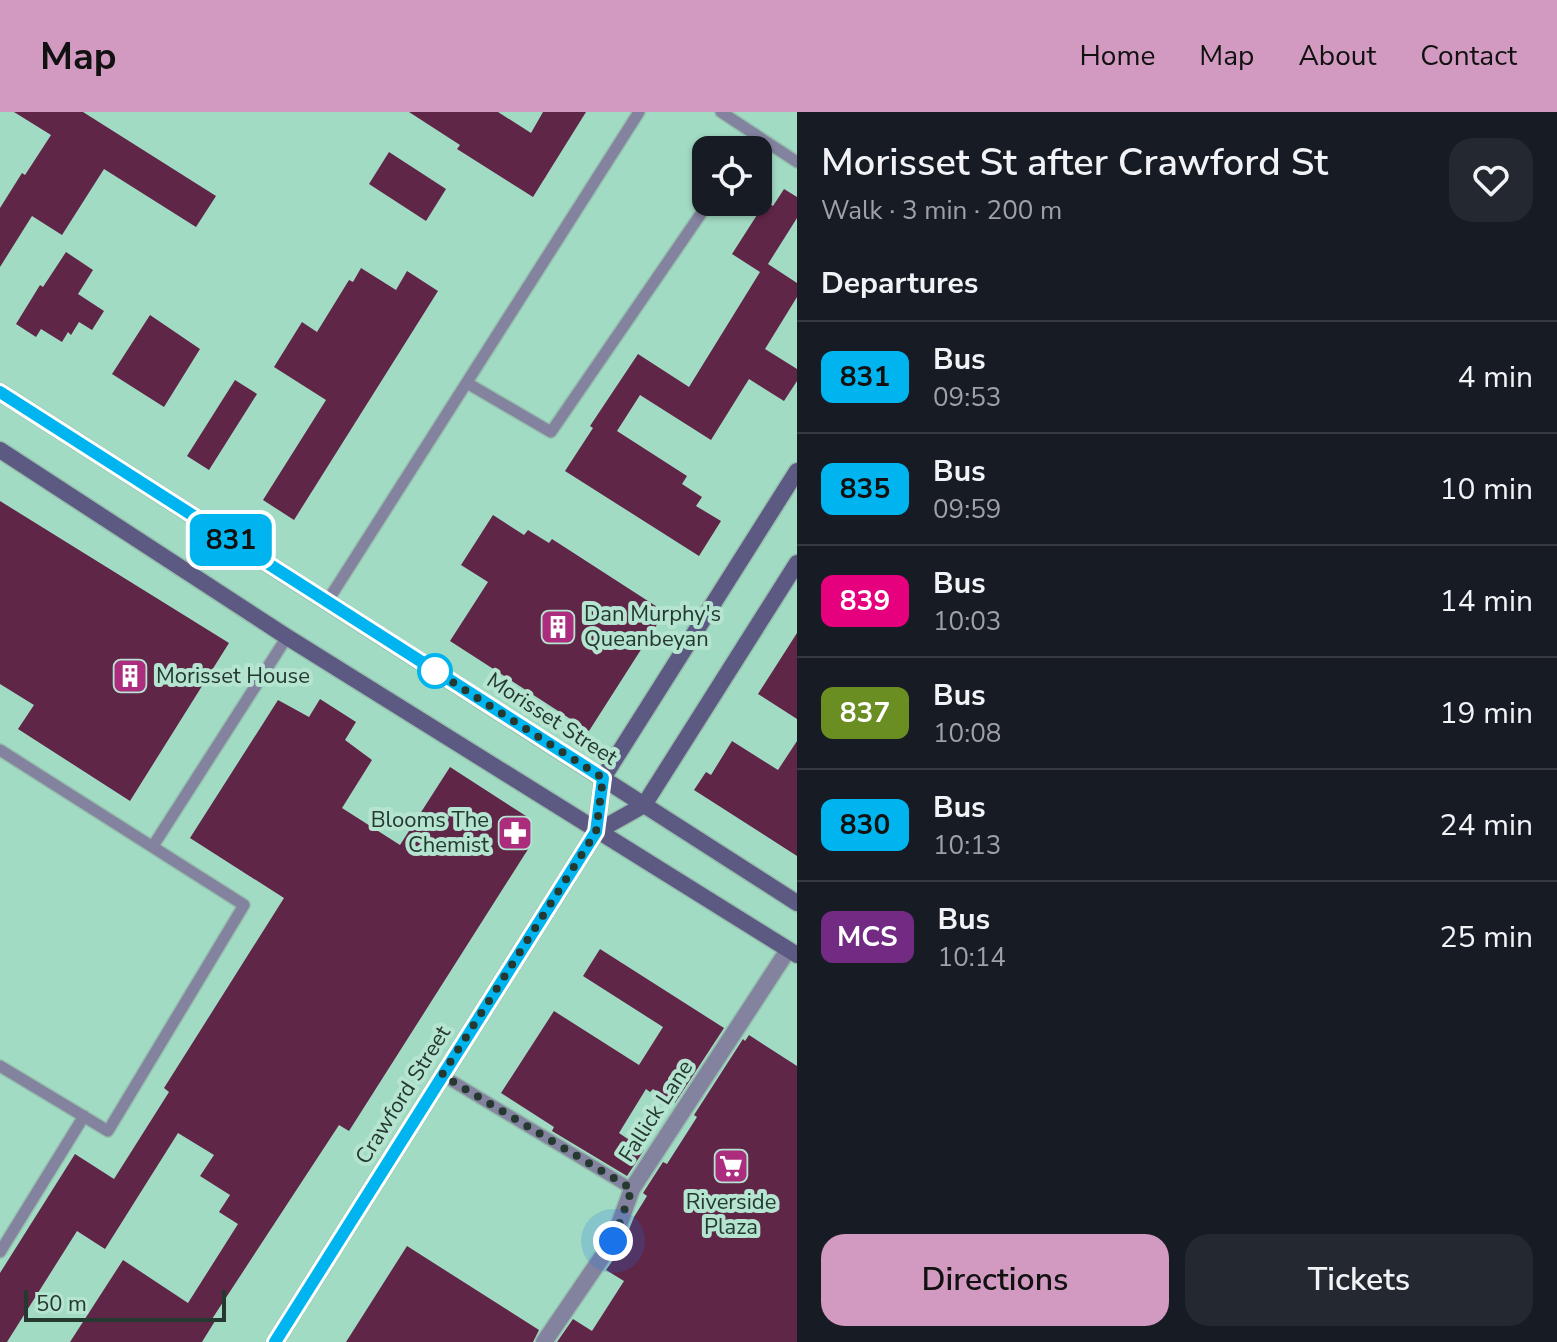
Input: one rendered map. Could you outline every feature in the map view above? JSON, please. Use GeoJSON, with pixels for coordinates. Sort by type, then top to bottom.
{"type":"FeatureCollection","features":[{"type":"Feature","properties":{"kind":"street","name":"Morisset Street"},"geometry":{"type":"LineString","coordinates":[[0,392],[797,903]]}},
{"type":"Feature","properties":{"kind":"street"},"geometry":{"type":"LineString","coordinates":[[0,450],[287,637],[793,952]]}},
{"type":"Feature","properties":{"kind":"street","name":"Crawford Street"},"geometry":{"type":"LineString","coordinates":[[275,1342],[596,832],[603,778],[797,471]]}},
{"type":"Feature","properties":{"kind":"street","name":"Crawford Street"},"geometry":{"type":"LineString","coordinates":[[596,832],[644,805],[797,563]]}},
{"type":"Feature","properties":{"kind":"street","name":"Fallick Lane"},"geometry":{"type":"LineString","coordinates":[[544,1342],[613,1241],[632,1189],[793,952]]}},
{"type":"Feature","properties":{"kind":"lane"},"geometry":{"type":"LineString","coordinates":[[327,602],[639,112]]}},
{"type":"Feature","properties":{"kind":"lane"},"geometry":{"type":"LineString","coordinates":[[721,112],[797,162]]}},
{"type":"Feature","properties":{"kind":"lane"},"geometry":{"type":"LineString","coordinates":[[467,383],[551,432],[699,216]]}},
{"type":"Feature","properties":{"kind":"lane"},"geometry":{"type":"LineString","coordinates":[[153,846],[287,637]]}},
{"type":"Feature","properties":{"kind":"lane"},"geometry":{"type":"LineString","coordinates":[[0,750],[244,905],[108,1131],[0,1066]]}},
{"type":"Feature","properties":{"kind":"lane"},"geometry":{"type":"LineString","coordinates":[[442,1075],[632,1189]]}},
{"type":"Feature","properties":{"kind":"lane"},"geometry":{"type":"LineString","coordinates":[[0,1252],[84,1116]]}},
{"type":"Feature","properties":{"kind":"shaded area"},"geometry":{"type":"Polygon","coordinates":[[[0,112],[797,112],[797,1342],[0,1342],[0,112]]]}},
{"type":"Feature","properties":{"kind":"building"},"geometry":{"type":"Polygon","coordinates":[[[14,112],[83,112],[216,196],[196,227],[104,169],[62,235],[32,216],[0,267],[0,208],[51,135],[14,112]]]}},
{"type":"Feature","properties":{"kind":"building"},"geometry":{"type":"Polygon","coordinates":[[[409,112],[498,112],[531,133],[543,112],[586,112],[533,197],[457,149],[460,145],[409,112]]]}},
{"type":"Feature","properties":{"kind":"building"},"geometry":{"type":"Polygon","coordinates":[[[389,152],[446,189],[426,221],[369,184],[389,152]]]}},
{"type":"Feature","properties":{"kind":"building"},"geometry":{"type":"Polygon","coordinates":[[[784,189],[797,197],[797,218],[768,264],[797,283],[797,297],[765,349],[797,369],[797,381],[784,401],[749,379],[711,440],[640,395],[617,431],[687,476],[682,484],[702,497],[696,506],[721,521],[699,556],[565,471],[593,428],[590,426],[638,354],[689,387],[760,272],[732,254],[756,216],[772,216],[773,206],[784,189]]]}},
{"type":"Feature","properties":{"kind":"building"},"geometry":{"type":"Polygon","coordinates":[[[66,252],[93,270],[78,294],[104,311],[92,330],[79,322],[62,342],[41,329],[36,337],[16,324],[40,285],[43,287],[66,252]]]}},
{"type":"Feature","properties":{"kind":"building"},"geometry":{"type":"Polygon","coordinates":[[[361,268],[396,290],[407,271],[438,291],[294,520],[263,500],[326,400],[274,367],[302,322],[317,332],[349,280],[353,282],[361,268]]]}},
{"type":"Feature","properties":{"kind":"building"},"geometry":{"type":"Polygon","coordinates":[[[150,315],[200,349],[164,407],[112,374],[150,315]]]}},
{"type":"Feature","properties":{"kind":"building"},"geometry":{"type":"Polygon","coordinates":[[[235,380],[257,394],[209,470],[187,456],[235,380]]]}},
{"type":"Feature","properties":{"kind":"building","name":"Morisset House"},"geometry":{"type":"Polygon","coordinates":[[[0,501],[229,643],[130,801],[18,729],[34,705],[0,684],[0,501]]]}},
{"type":"Feature","properties":{"kind":"building","name":"Dan Murphy's Queanbeyan"},"geometry":{"type":"Polygon","coordinates":[[[493,515],[524,535],[528,530],[549,543],[552,539],[665,612],[589,731],[450,641],[488,582],[461,565],[493,515]]]}},
{"type":"Feature","properties":{"kind":"building"},"geometry":{"type":"Polygon","coordinates":[[[797,633],[797,719],[758,694],[797,633]]]}},
{"type":"Feature","properties":{"kind":"building"},"geometry":{"type":"Polygon","coordinates":[[[320,699],[356,722],[345,740],[372,760],[342,808],[400,845],[450,767],[526,816],[532,843],[349,1131],[339,1125],[212,1319],[215,1321],[202,1342],[70,1342],[123,1260],[188,1303],[238,1224],[219,1212],[230,1195],[200,1176],[214,1155],[178,1133],[105,1249],[77,1231],[7,1342],[0,1342],[0,1273],[75,1154],[114,1179],[169,1092],[164,1088],[284,898],[190,838],[278,700],[309,717],[320,699]]]}},
{"type":"Feature","properties":{"kind":"building"},"geometry":{"type":"Polygon","coordinates":[[[732,741],[778,770],[797,741],[797,856],[694,790],[706,772],[711,775],[732,741]]]}},
{"type":"Feature","properties":{"kind":"building"},"geometry":{"type":"Polygon","coordinates":[[[600,949],[724,1028],[675,1103],[653,1089],[650,1092],[646,1089],[619,1133],[644,1150],[627,1176],[552,1131],[554,1127],[501,1093],[554,1011],[639,1065],[663,1027],[583,976],[600,949]]]}},
{"type":"Feature","properties":{"kind":"building","name":"Riverside Plaza"},"geometry":{"type":"Polygon","coordinates":[[[749,1035],[797,1066],[797,1342],[557,1342],[573,1319],[592,1331],[624,1281],[606,1270],[622,1247],[634,1217],[647,1196],[643,1193],[663,1162],[667,1164],[697,1117],[694,1115],[743,1039],[745,1041],[749,1035]]]}},
{"type":"Feature","properties":{"kind":"building"},"geometry":{"type":"Polygon","coordinates":[[[407,1246],[539,1330],[533,1342],[346,1342],[407,1246]]]}},
{"type":"Feature","properties":{"kind":"bus line","name":"831"},"geometry":{"type":"LineString","coordinates":[[0,392],[603,778],[596,832],[275,1342]]}},
{"type":"Feature","properties":{"kind":"place","name":"Dan Murphy's Queanbeyan"},"geometry":{"type":"Point","coordinates":[558,627]}},
{"type":"Feature","properties":{"kind":"place","name":"Morisset House"},"geometry":{"type":"Point","coordinates":[130,676]}},
{"type":"Feature","properties":{"kind":"place","name":"Blooms The Chemist"},"geometry":{"type":"Point","coordinates":[515,833]}},
{"type":"Feature","properties":{"kind":"place","name":"Riverside Plaza"},"geometry":{"type":"Point","coordinates":[731,1166]}},
{"type":"Feature","properties":{"kind":"route"},"geometry":{"type":"LineString","coordinates":[[435,671],[432,669],[603,778],[596,832],[442,1075],[632,1189],[613,1241]]}}]}
